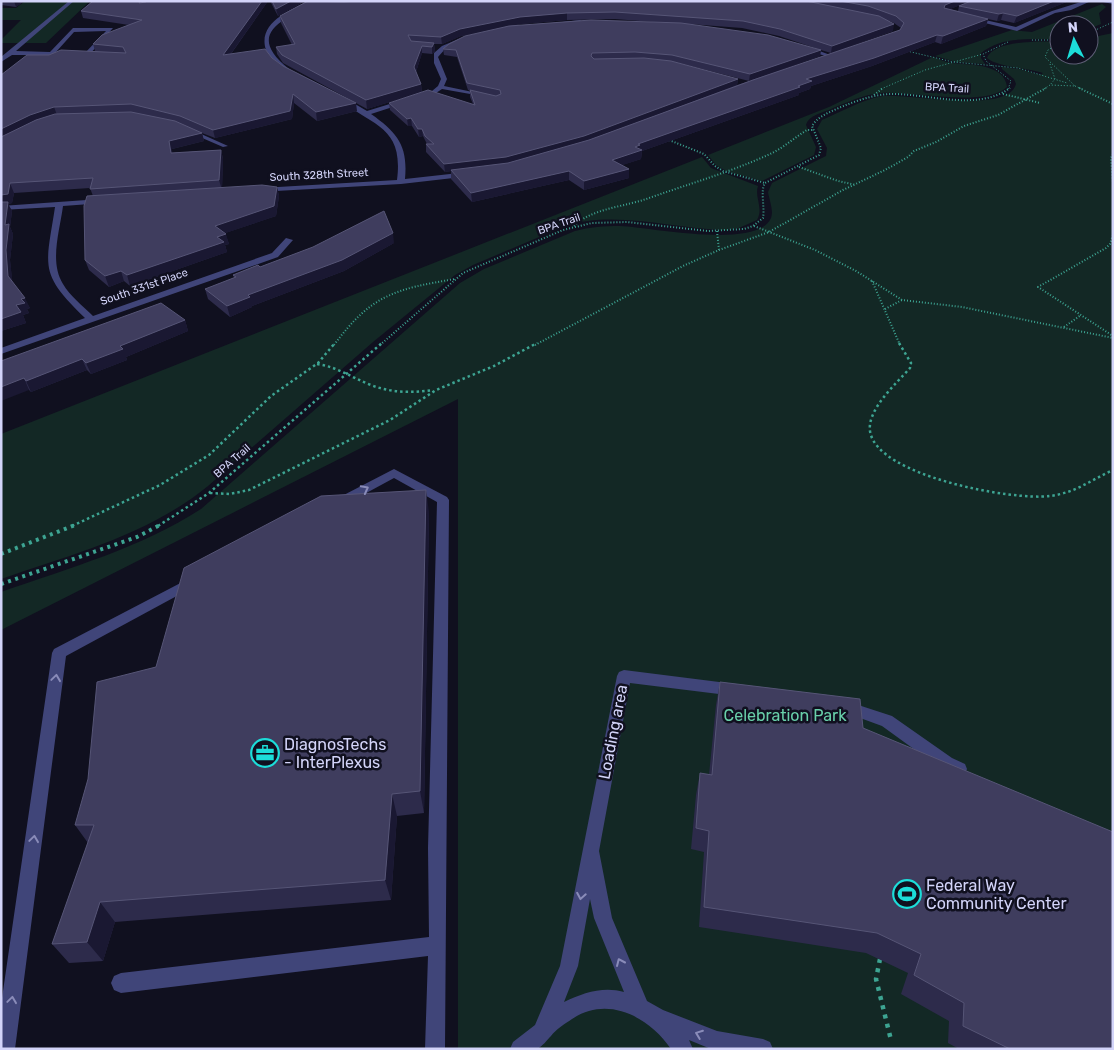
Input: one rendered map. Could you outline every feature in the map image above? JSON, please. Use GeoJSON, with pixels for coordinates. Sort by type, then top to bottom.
{"type":"FeatureCollection","features":[{"type":"Feature","properties":{"kind":"street"},"geometry":{"type":"LineString","coordinates":[[1,60],[12,53],[72,1]]}},
{"type":"Feature","properties":{"kind":"street"},"geometry":{"type":"LineString","coordinates":[[1078,1],[1087,2]]}},
{"type":"Feature","properties":{"kind":"street"},"geometry":{"type":"LineString","coordinates":[[1105,1],[1113,3]]}},
{"type":"Feature","properties":{"kind":"street"},"geometry":{"type":"LineString","coordinates":[[290,71],[281,66],[270,53],[267,37],[274,23],[282,18],[312,2],[321,4]]}},
{"type":"Feature","properties":{"kind":"street"},"geometry":{"type":"LineString","coordinates":[[964,17],[1017,29],[1054,12],[1069,10],[1087,2]]}},
{"type":"Feature","properties":{"kind":"street"},"geometry":{"type":"LineString","coordinates":[[518,27],[554,22],[588,22]]}},
{"type":"Feature","properties":{"kind":"street"},"geometry":{"type":"LineString","coordinates":[[50,54],[74,30],[111,30],[87,54]]}},
{"type":"Feature","properties":{"kind":"street"},"geometry":{"type":"LineString","coordinates":[[434,47],[442,48],[468,38]]}},
{"type":"Feature","properties":{"kind":"street"},"geometry":{"type":"LineString","coordinates":[[798,45],[830,56]]}},
{"type":"Feature","properties":{"kind":"street"},"geometry":{"type":"LineString","coordinates":[[441,87],[444,74],[435,60],[442,48]]}},
{"type":"Feature","properties":{"kind":"street"},"geometry":{"type":"LineString","coordinates":[[12,53],[96,55]]}},
{"type":"Feature","properties":{"kind":"street"},"geometry":{"type":"LineString","coordinates":[[821,59],[838,53]]}},
{"type":"Feature","properties":{"kind":"street"},"geometry":{"type":"LineString","coordinates":[[367,113],[428,95],[441,87],[488,97]]}},
{"type":"Feature","properties":{"kind":"street"},"geometry":{"type":"LineString","coordinates":[[338,96],[367,113],[394,138],[400,148],[402,161],[401,182]]}},
{"type":"Feature","properties":{"kind":"street"},"geometry":{"type":"LineString","coordinates":[[180,127],[225,146]]}},
{"type":"Feature","properties":{"kind":"street","name":"South 328th Street"},"geometry":{"type":"LineString","coordinates":[[249,191],[401,182],[474,174]]}},
{"type":"Feature","properties":{"kind":"street"},"geometry":{"type":"LineString","coordinates":[[1,208],[112,200]]}},
{"type":"Feature","properties":{"kind":"street"},"geometry":{"type":"LineString","coordinates":[[59,205],[53,265],[55,278],[64,292],[91,318]]}},
{"type":"Feature","properties":{"kind":"street","name":"South 331st Place"},"geometry":{"type":"LineString","coordinates":[[1,351],[275,255],[289,240]]}},
{"type":"Feature","properties":{"kind":"street"},"geometry":{"type":"LineString","coordinates":[[325,510],[394,473],[443,500],[435,1049]]}},
{"type":"Feature","properties":{"kind":"street"},"geometry":{"type":"LineString","coordinates":[[5,1049],[59,654],[205,575]]}},
{"type":"Feature","properties":{"kind":"street","name":"Loading area"},"geometry":{"type":"LineString","coordinates":[[590,850],[624,676],[748,692]]}},
{"type":"Feature","properties":{"kind":"street"},"geometry":{"type":"LineString","coordinates":[[832,704],[861,711],[887,721],[946,763],[972,775]]}},
{"type":"Feature","properties":{"kind":"street"},"geometry":{"type":"LineString","coordinates":[[590,850],[603,918],[640,1007]]}},
{"type":"Feature","properties":{"kind":"street"},"geometry":{"type":"LineString","coordinates":[[537,1040],[569,966],[590,850]]}},
{"type":"Feature","properties":{"kind":"street"},"geometry":{"type":"LineString","coordinates":[[121,983],[438,946]]}},
{"type":"Feature","properties":{"kind":"street"},"geometry":{"type":"LineString","coordinates":[[520,1049],[537,1040],[558,1016],[577,1005],[598,999],[619,1000],[640,1007],[659,1018],[717,1041],[763,1049]]}},
{"type":"Feature","properties":{"kind":"street"},"geometry":{"type":"LineString","coordinates":[[659,1018],[675,1036],[683,1049]]}},
{"type":"Feature","properties":{"kind":"path"},"geometry":{"type":"LineString","coordinates":[[1099,28],[1113,22]]}},
{"type":"Feature","properties":{"kind":"path"},"geometry":{"type":"LineString","coordinates":[[1032,40],[1049,41]]}},
{"type":"Feature","properties":{"kind":"path"},"geometry":{"type":"LineString","coordinates":[[874,95],[880,89],[897,81],[983,54],[1013,41]]}},
{"type":"Feature","properties":{"kind":"path"},"geometry":{"type":"LineString","coordinates":[[900,49],[953,62],[1025,69],[1075,86],[1113,104]]}},
{"type":"Feature","properties":{"kind":"path"},"geometry":{"type":"LineString","coordinates":[[1049,50],[1046,52],[1045,57],[1049,63]]}},
{"type":"Feature","properties":{"kind":"path"},"geometry":{"type":"LineString","coordinates":[[983,54],[986,61],[1010,81],[1010,88],[1003,94]]}},
{"type":"Feature","properties":{"kind":"path"},"geometry":{"type":"LineString","coordinates":[[1050,65],[1055,79]]}},
{"type":"Feature","properties":{"kind":"path"},"geometry":{"type":"LineString","coordinates":[[1051,65],[1070,78],[1075,86]]}},
{"type":"Feature","properties":{"kind":"path"},"geometry":{"type":"LineString","coordinates":[[209,493],[230,494],[249,490],[390,420],[436,390],[494,366],[683,266],[719,250],[769,232],[908,157],[914,151],[936,142],[964,126],[998,115],[1039,94],[1055,79]]}},
{"type":"Feature","properties":{"kind":"path"},"geometry":{"type":"LineString","coordinates":[[1050,84],[1075,86]]}},
{"type":"Feature","properties":{"kind":"path","name":"BPA Trail"},"geometry":{"type":"LineString","coordinates":[[813,130],[813,123],[821,117],[874,95],[899,94],[973,99],[1003,94]]}},
{"type":"Feature","properties":{"kind":"path"},"geometry":{"type":"LineString","coordinates":[[1003,94],[1040,103]]}},
{"type":"Feature","properties":{"kind":"path"},"geometry":{"type":"LineString","coordinates":[[573,227],[581,219],[591,215],[647,199],[726,172],[770,154],[807,130],[813,130],[820,142],[821,152],[815,159],[779,174],[765,183],[762,192],[765,214],[760,222],[754,226]]}},
{"type":"Feature","properties":{"kind":"path"},"geometry":{"type":"LineString","coordinates":[[669,140],[704,154],[715,166],[726,172],[765,183]]}},
{"type":"Feature","properties":{"kind":"path"},"geometry":{"type":"LineString","coordinates":[[1113,154],[1111,158],[1113,183]]}},
{"type":"Feature","properties":{"kind":"path"},"geometry":{"type":"LineString","coordinates":[[799,166],[838,181],[856,185]]}},
{"type":"Feature","properties":{"kind":"path"},"geometry":{"type":"LineString","coordinates":[[838,181],[849,188]]}},
{"type":"Feature","properties":{"kind":"path","name":"BPA Trail"},"geometry":{"type":"LineString","coordinates":[[1,584],[137,537],[170,520],[209,493],[455,279],[474,268],[573,227],[592,223],[614,222],[717,231],[744,229],[754,226]]}},
{"type":"Feature","properties":{"kind":"path"},"geometry":{"type":"LineString","coordinates":[[754,226],[815,250],[872,281],[902,300],[962,307],[1113,337]]}},
{"type":"Feature","properties":{"kind":"path"},"geometry":{"type":"LineString","coordinates":[[717,231],[719,250]]}},
{"type":"Feature","properties":{"kind":"path"},"geometry":{"type":"LineString","coordinates":[[1113,235],[1110,244],[1106,248],[1093,253],[1038,286],[1113,337]]}},
{"type":"Feature","properties":{"kind":"path"},"geometry":{"type":"LineString","coordinates":[[1106,248],[1113,249]]}},
{"type":"Feature","properties":{"kind":"path"},"geometry":{"type":"LineString","coordinates":[[1,554],[79,524],[190,468],[223,444],[241,424],[281,388],[317,364],[356,318],[370,306],[382,299],[427,283],[455,279]]}},
{"type":"Feature","properties":{"kind":"path"},"geometry":{"type":"LineString","coordinates":[[872,281],[894,335],[911,363],[910,368],[886,396],[870,420],[870,433],[873,442],[888,456],[942,480],[980,491],[1018,497],[1060,495],[1076,490],[1113,470]]}},
{"type":"Feature","properties":{"kind":"path"},"geometry":{"type":"LineString","coordinates":[[885,309],[902,300]]}},
{"type":"Feature","properties":{"kind":"path"},"geometry":{"type":"LineString","coordinates":[[1064,327],[1081,315]]}},
{"type":"Feature","properties":{"kind":"path"},"geometry":{"type":"LineString","coordinates":[[317,364],[326,364],[350,372],[380,388],[419,392],[436,390]]}},
{"type":"Feature","properties":{"kind":"path"},"geometry":{"type":"LineString","coordinates":[[880,959],[876,979],[891,1040]]}},
{"type":"Feature","properties":{"kind":"green space"},"geometry":{"type":"Polygon","coordinates":[[[25,1],[90,1],[46,43],[1,43],[1,40],[21,20],[1,20],[1,8],[16,8],[25,1]]]}},
{"type":"Feature","properties":{"kind":"green space"},"geometry":{"type":"Polygon","coordinates":[[[1102,4],[1106,7],[1099,13],[1101,24],[1099,25],[1099,15],[1074,15],[1102,4]]]}},
{"type":"Feature","properties":{"kind":"green space"},"geometry":{"type":"Polygon","coordinates":[[[1049,25],[1049,39],[1018,40],[999,43],[981,53],[981,58],[985,64],[956,62],[935,56],[1012,30],[1032,32],[1049,25]]]}},
{"type":"Feature","properties":{"kind":"green space","name":"Celebration Park"},"geometry":{"type":"Polygon","coordinates":[[[1113,33],[1113,1049],[458,1049],[458,399],[1,630],[1,592],[129,546],[178,523],[201,509],[460,283],[484,269],[575,231],[592,228],[620,226],[725,235],[746,233],[762,228],[772,215],[768,192],[772,183],[826,156],[827,148],[817,129],[822,120],[860,103],[883,96],[977,101],[995,99],[1009,93],[1016,84],[1014,79],[1002,67],[1019,69],[1040,75],[1043,73],[992,61],[987,58],[991,52],[1019,43],[1049,42],[1049,65],[1099,65],[1099,36],[1113,33]]]}},
{"type":"Feature","properties":{"kind":"green space"},"geometry":{"type":"Polygon","coordinates":[[[933,57],[949,63],[976,65],[993,69],[1005,79],[1007,87],[997,93],[983,97],[966,98],[882,93],[850,101],[816,115],[806,125],[816,147],[814,155],[762,181],[726,171],[716,165],[708,155],[829,107],[933,57]]]}},
{"type":"Feature","properties":{"kind":"green space"},"geometry":{"type":"Polygon","coordinates":[[[702,157],[711,168],[758,186],[757,194],[760,211],[757,220],[739,228],[724,230],[624,220],[584,222],[565,226],[473,265],[455,275],[373,342],[208,486],[185,503],[160,518],[109,541],[1,579],[1,434],[702,157]]]}},
{"type":"Feature","properties":{"kind":"building"},"geometry":{"type":"Polygon","coordinates":[[[93,1],[140,1],[139,3],[146,1],[262,1],[223,55],[265,49],[272,58],[283,66],[356,103],[316,112],[293,94],[290,111],[213,130],[180,116],[131,104],[54,107],[30,115],[1,129],[1,75],[27,55],[49,55],[61,50],[126,53],[123,47],[93,44],[102,35],[142,20],[81,11],[93,1]]]}},
{"type":"Feature","properties":{"kind":"building"},"geometry":{"type":"Polygon","coordinates":[[[272,1],[291,1],[276,9],[272,1]]]}},
{"type":"Feature","properties":{"kind":"building"},"geometry":{"type":"Polygon","coordinates":[[[308,1],[806,1],[879,16],[894,24],[832,46],[780,29],[743,21],[615,12],[567,13],[520,17],[460,29],[441,37],[408,35],[411,41],[434,43],[432,47],[422,46],[414,67],[421,84],[366,100],[282,55],[276,47],[295,44],[280,16],[308,1]]]}},
{"type":"Feature","properties":{"kind":"building"},"geometry":{"type":"Polygon","coordinates":[[[840,1],[955,1],[945,5],[944,8],[988,19],[943,36],[937,35],[874,58],[806,79],[812,81],[798,86],[800,87],[638,144],[640,145],[635,147],[642,150],[612,160],[629,169],[584,181],[569,171],[471,193],[451,170],[508,163],[589,140],[753,80],[900,30],[904,23],[896,16],[868,6],[840,1]]]}},
{"type":"Feature","properties":{"kind":"building"},"geometry":{"type":"Polygon","coordinates":[[[971,1],[1054,1],[1017,16],[959,6],[971,1]]]}},
{"type":"Feature","properties":{"kind":"building"},"geometry":{"type":"Polygon","coordinates":[[[591,20],[681,23],[768,35],[821,50],[750,74],[672,55],[635,52],[592,53],[591,56],[594,59],[644,58],[671,61],[738,79],[584,136],[506,157],[444,164],[426,144],[434,144],[425,136],[422,129],[418,129],[411,118],[407,119],[389,103],[428,90],[475,105],[470,90],[496,96],[501,94],[500,90],[467,83],[456,50],[443,49],[449,44],[465,36],[509,26],[591,20]]]}},
{"type":"Feature","properties":{"kind":"building"},"geometry":{"type":"Polygon","coordinates":[[[131,112],[175,121],[202,133],[169,141],[171,153],[221,150],[219,180],[90,189],[93,178],[10,183],[8,194],[1,195],[1,137],[36,120],[55,114],[131,112]]]}},
{"type":"Feature","properties":{"kind":"building"},"geometry":{"type":"Polygon","coordinates":[[[262,185],[277,187],[274,206],[215,226],[226,234],[217,237],[224,242],[127,275],[121,271],[105,276],[85,260],[84,206],[87,196],[262,185]]]}},
{"type":"Feature","properties":{"kind":"building"},"geometry":{"type":"Polygon","coordinates":[[[1,202],[8,202],[5,225],[9,224],[6,250],[8,276],[25,298],[21,299],[25,303],[16,305],[21,312],[1,319],[1,202]]]}},
{"type":"Feature","properties":{"kind":"building"},"geometry":{"type":"Polygon","coordinates":[[[384,211],[393,233],[342,260],[248,295],[250,297],[227,306],[205,289],[236,277],[233,275],[258,265],[260,267],[313,247],[384,211]]]}},
{"type":"Feature","properties":{"kind":"building"},"geometry":{"type":"Polygon","coordinates":[[[161,303],[185,320],[120,346],[123,349],[86,363],[82,359],[26,381],[24,378],[1,387],[1,361],[161,303]]]}},
{"type":"Feature","properties":{"kind":"building","name":"DiagnosTechs - InterPlexus"},"geometry":{"type":"Polygon","coordinates":[[[426,490],[420,791],[392,794],[385,880],[100,902],[87,942],[52,944],[94,825],[75,825],[88,779],[97,682],[156,667],[184,568],[321,496],[426,490]]]}},
{"type":"Feature","properties":{"kind":"building","name":"Federal Way Community Center"},"geometry":{"type":"Polygon","coordinates":[[[720,682],[860,699],[863,728],[1113,832],[1113,1049],[1010,1049],[963,1026],[964,1003],[914,975],[921,954],[877,933],[704,907],[709,831],[696,828],[700,773],[712,775],[720,682]]]}},
{"type":"Feature","properties":{"kind":"place","name":"DiagnosTechs - InterPlexus"},"geometry":{"type":"Point","coordinates":[265,753]}},
{"type":"Feature","properties":{"kind":"place","name":"Federal Way Community Center"},"geometry":{"type":"Point","coordinates":[907,894]}}]}
